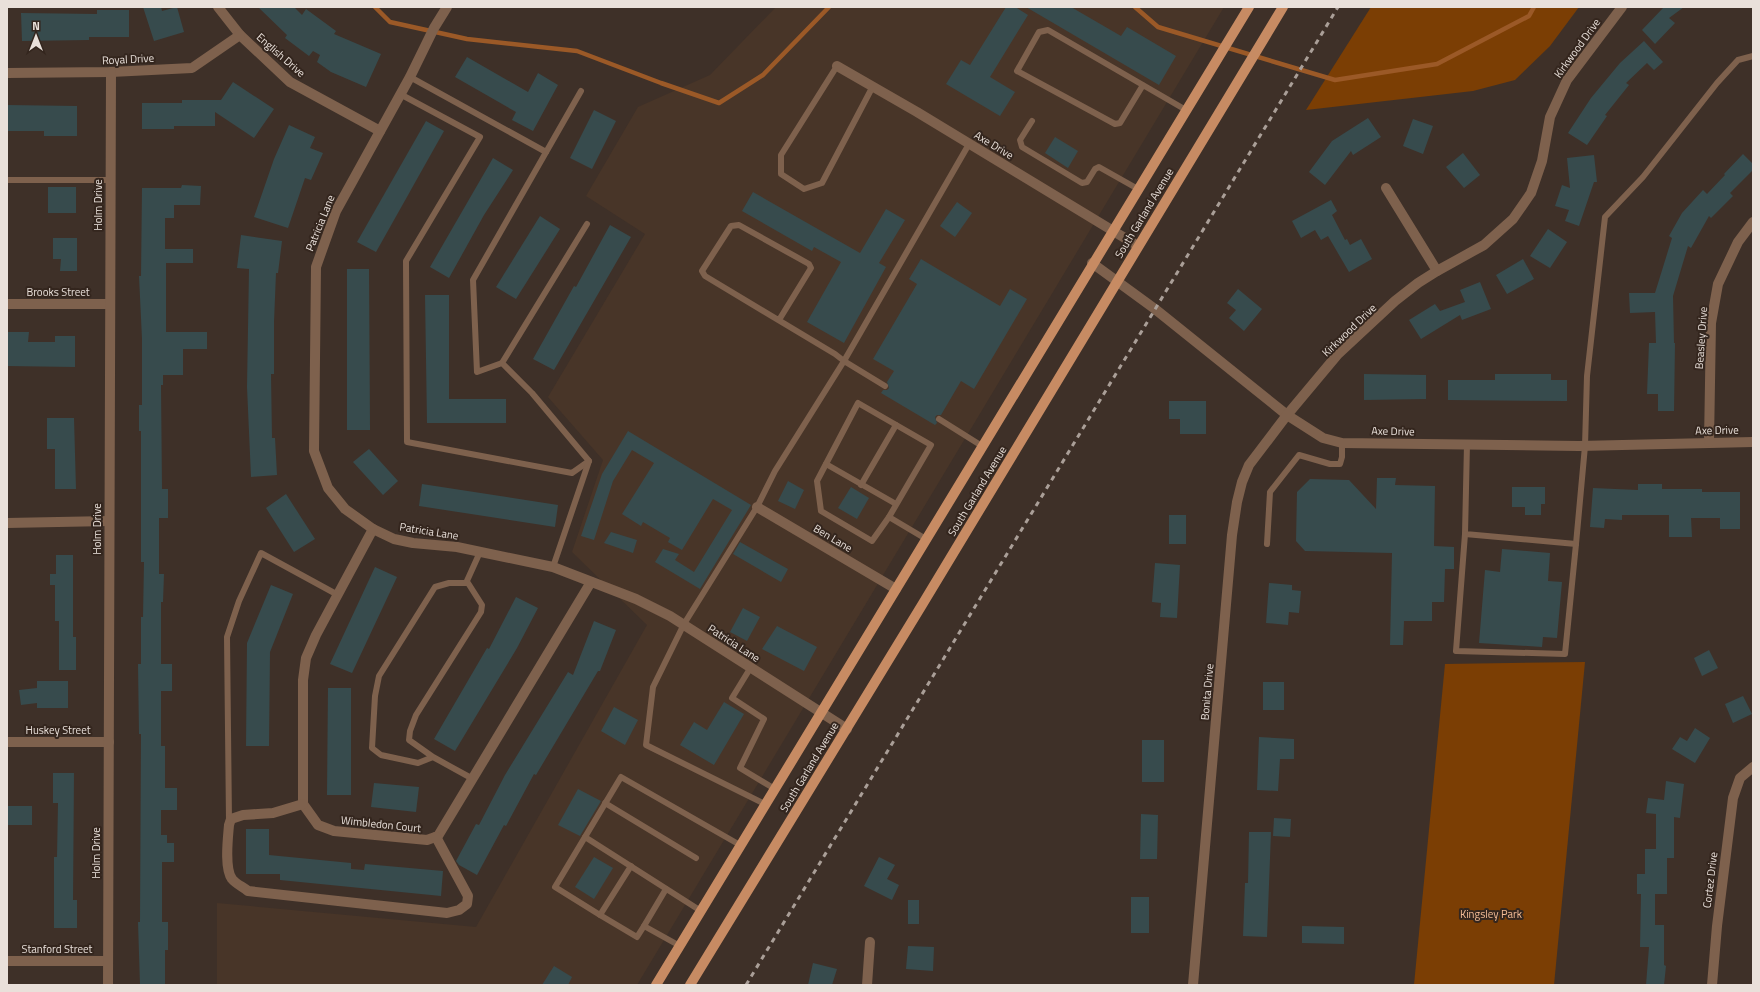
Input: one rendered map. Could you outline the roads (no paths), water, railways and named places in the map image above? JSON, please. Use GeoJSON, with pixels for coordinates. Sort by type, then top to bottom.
{"type":"FeatureCollection","features":[{"type":"Feature","properties":{"kind":"main road","name":"South Garland Avenue"},"geometry":{"type":"LineString","coordinates":[[656,985],[896,590],[1092,263],[1249,7]]}},
{"type":"Feature","properties":{"kind":"main road","name":"South Garland Avenue"},"geometry":{"type":"LineString","coordinates":[[690,985],[1283,7]]}},
{"type":"Feature","properties":{"kind":"street","name":"English Drive"},"geometry":{"type":"LineString","coordinates":[[218,7],[240,35],[290,82],[380,131]]}},
{"type":"Feature","properties":{"kind":"street","name":"Patricia Lane"},"geometry":{"type":"LineString","coordinates":[[447,7],[434,28],[410,77],[336,211],[316,267],[314,451],[328,488],[345,509],[373,529],[394,539],[457,547],[553,567],[636,599],[684,624],[846,729]]}},
{"type":"Feature","properties":{"kind":"street","name":"Kirkwood Drive"},"geometry":{"type":"LineString","coordinates":[[1287,415],[1338,354],[1395,301],[1437,271],[1484,245],[1513,219],[1532,193],[1542,161],[1550,117],[1567,80],[1622,7]]}},
{"type":"Feature","properties":{"kind":"street","name":"Royal Drive"},"geometry":{"type":"LineString","coordinates":[[7,73],[111,72],[192,68],[240,35]]}},
{"type":"Feature","properties":{"kind":"street","name":"Axe Drive"},"geometry":{"type":"LineString","coordinates":[[837,66],[873,86],[1138,246]]}},
{"type":"Feature","properties":{"kind":"street","name":"Holm Drive"},"geometry":{"type":"LineString","coordinates":[[108,985],[111,72]]}},
{"type":"Feature","properties":{"kind":"street"},"geometry":{"type":"LineString","coordinates":[[1386,188],[1437,271]]}},
{"type":"Feature","properties":{"kind":"street","name":"Beasley Drive"},"geometry":{"type":"LineString","coordinates":[[1709,442],[1711,323],[1718,284],[1738,242],[1753,222]]}},
{"type":"Feature","properties":{"kind":"street","name":"Axe Drive"},"geometry":{"type":"LineString","coordinates":[[1092,263],[1155,309],[1287,415],[1323,438],[1342,443],[1585,446],[1753,442]]}},
{"type":"Feature","properties":{"kind":"street","name":"Brooks Street"},"geometry":{"type":"LineString","coordinates":[[7,304],[110,304]]}},
{"type":"Feature","properties":{"kind":"street","name":"Bonita Drive"},"geometry":{"type":"LineString","coordinates":[[1193,985],[1236,502],[1249,465],[1287,415]]}},
{"type":"Feature","properties":{"kind":"street","name":"Ben Lane"},"geometry":{"type":"LineString","coordinates":[[757,507],[896,590]]}},
{"type":"Feature","properties":{"kind":"street"},"geometry":{"type":"LineString","coordinates":[[7,523],[109,521]]}},
{"type":"Feature","properties":{"kind":"street"},"geometry":{"type":"LineString","coordinates":[[373,529],[306,658],[303,680],[303,804],[273,813],[243,815],[231,820],[229,825],[228,871],[232,879],[248,891],[447,913],[459,910],[467,904],[468,896],[436,837]]}},
{"type":"Feature","properties":{"kind":"street","name":"Wimbledon Court"},"geometry":{"type":"LineString","coordinates":[[303,804],[318,825],[334,831],[427,840],[438,836],[474,779],[591,582]]}},
{"type":"Feature","properties":{"kind":"street","name":"Huskey Street"},"geometry":{"type":"LineString","coordinates":[[7,742],[108,742]]}},
{"type":"Feature","properties":{"kind":"street","name":"Cortez Drive"},"geometry":{"type":"LineString","coordinates":[[1712,985],[1717,926],[1733,798],[1740,778],[1753,767]]}},
{"type":"Feature","properties":{"kind":"street"},"geometry":{"type":"LineString","coordinates":[[867,985],[870,942]]}},
{"type":"Feature","properties":{"kind":"street","name":"Stanford Street"},"geometry":{"type":"LineString","coordinates":[[7,962],[108,962]]}},
{"type":"Feature","properties":{"kind":"lane"},"geometry":{"type":"LineString","coordinates":[[1143,85],[1120,122],[1116,124],[1017,71],[1039,32],[1048,30],[1143,85],[1186,110]]}},
{"type":"Feature","properties":{"kind":"lane"},"geometry":{"type":"LineString","coordinates":[[1467,444],[1465,534],[1456,651],[1565,654],[1585,446],[1587,376],[1605,217],[1643,177],[1717,83],[1738,60],[1753,56]]}},
{"type":"Feature","properties":{"kind":"lane"},"geometry":{"type":"LineString","coordinates":[[837,66],[781,155],[781,174],[804,189],[822,183],[873,86]]}},
{"type":"Feature","properties":{"kind":"lane"},"geometry":{"type":"LineString","coordinates":[[410,77],[546,152]]}},
{"type":"Feature","properties":{"kind":"lane"},"geometry":{"type":"LineString","coordinates":[[581,91],[473,280],[477,372],[502,363],[587,224]]}},
{"type":"Feature","properties":{"kind":"lane"},"geometry":{"type":"LineString","coordinates":[[400,94],[480,137],[406,261],[407,442],[572,473],[589,461]]}},
{"type":"Feature","properties":{"kind":"lane"},"geometry":{"type":"LineString","coordinates":[[1032,121],[1020,140],[1022,147],[1082,182],[1087,182],[1094,169],[1099,167],[1138,189]]}},
{"type":"Feature","properties":{"kind":"lane"},"geometry":{"type":"LineString","coordinates":[[765,804],[646,745],[654,687],[684,624],[757,507],[775,471],[844,361],[969,144]]}},
{"type":"Feature","properties":{"kind":"lane"},"geometry":{"type":"LineString","coordinates":[[7,180],[110,180]]}},
{"type":"Feature","properties":{"kind":"lane"},"geometry":{"type":"LineString","coordinates":[[779,320],[811,268],[809,264],[739,225],[731,226],[702,270],[705,276],[835,354],[885,386]]}},
{"type":"Feature","properties":{"kind":"lane"},"geometry":{"type":"LineString","coordinates":[[502,363],[532,392],[589,461]]}},
{"type":"Feature","properties":{"kind":"lane"},"geometry":{"type":"LineString","coordinates":[[858,403],[896,425],[931,445],[889,517],[872,541],[821,511],[817,482],[858,403]]}},
{"type":"Feature","properties":{"kind":"lane"},"geometry":{"type":"LineString","coordinates":[[939,419],[982,446]]}},
{"type":"Feature","properties":{"kind":"lane"},"geometry":{"type":"LineString","coordinates":[[861,485],[896,425]]}},
{"type":"Feature","properties":{"kind":"lane"},"geometry":{"type":"LineString","coordinates":[[1267,544],[1270,492],[1299,455],[1330,464],[1340,464],[1342,457],[1342,443]]}},
{"type":"Feature","properties":{"kind":"lane"},"geometry":{"type":"LineString","coordinates":[[553,567],[589,461]]}},
{"type":"Feature","properties":{"kind":"lane"},"geometry":{"type":"LineString","coordinates":[[826,464],[896,504]]}},
{"type":"Feature","properties":{"kind":"lane"},"geometry":{"type":"LineString","coordinates":[[889,517],[926,539]]}},
{"type":"Feature","properties":{"kind":"lane"},"geometry":{"type":"LineString","coordinates":[[1465,534],[1576,544]]}},
{"type":"Feature","properties":{"kind":"lane"},"geometry":{"type":"LineString","coordinates":[[466,583],[480,552]]}},
{"type":"Feature","properties":{"kind":"lane"},"geometry":{"type":"LineString","coordinates":[[229,825],[227,637],[239,601],[261,553],[338,595]]}},
{"type":"Feature","properties":{"kind":"lane"},"geometry":{"type":"LineString","coordinates":[[433,757],[418,763],[381,755],[372,748],[375,696],[380,676],[435,587],[449,584],[468,583],[482,605],[481,612],[416,715],[410,731],[409,740],[433,757],[474,779]]}},
{"type":"Feature","properties":{"kind":"lane"},"geometry":{"type":"LineString","coordinates":[[750,667],[732,698],[764,719],[740,768],[774,789]]}},
{"type":"Feature","properties":{"kind":"lane"},"geometry":{"type":"LineString","coordinates":[[666,889],[637,937],[555,887],[621,777],[740,845]]}},
{"type":"Feature","properties":{"kind":"lane"},"geometry":{"type":"LineString","coordinates":[[605,803],[696,858]]}},
{"type":"Feature","properties":{"kind":"lane"},"geometry":{"type":"LineString","coordinates":[[584,837],[701,911]]}},
{"type":"Feature","properties":{"kind":"lane"},"geometry":{"type":"LineString","coordinates":[[600,915],[631,866]]}},
{"type":"Feature","properties":{"kind":"lane"},"geometry":{"type":"LineString","coordinates":[[644,926],[680,946]]}},
{"type":"Feature","properties":{"kind":"waterway"},"geometry":{"type":"LineString","coordinates":[[375,7],[390,22],[467,39],[577,51],[719,103],[763,75],[829,7]]}},
{"type":"Feature","properties":{"kind":"waterway"},"geometry":{"type":"LineString","coordinates":[[1135,7],[1158,27],[1335,80],[1437,64],[1529,16],[1534,7]]}},
{"type":"Feature","properties":{"kind":"railway"},"geometry":{"type":"LineString","coordinates":[[746,985],[1338,7]]}},
{"type":"Feature","properties":{"kind":"park label","name":"Kingsley Park"},"geometry":{"type":"Point","coordinates":[1491,914]}}]}
